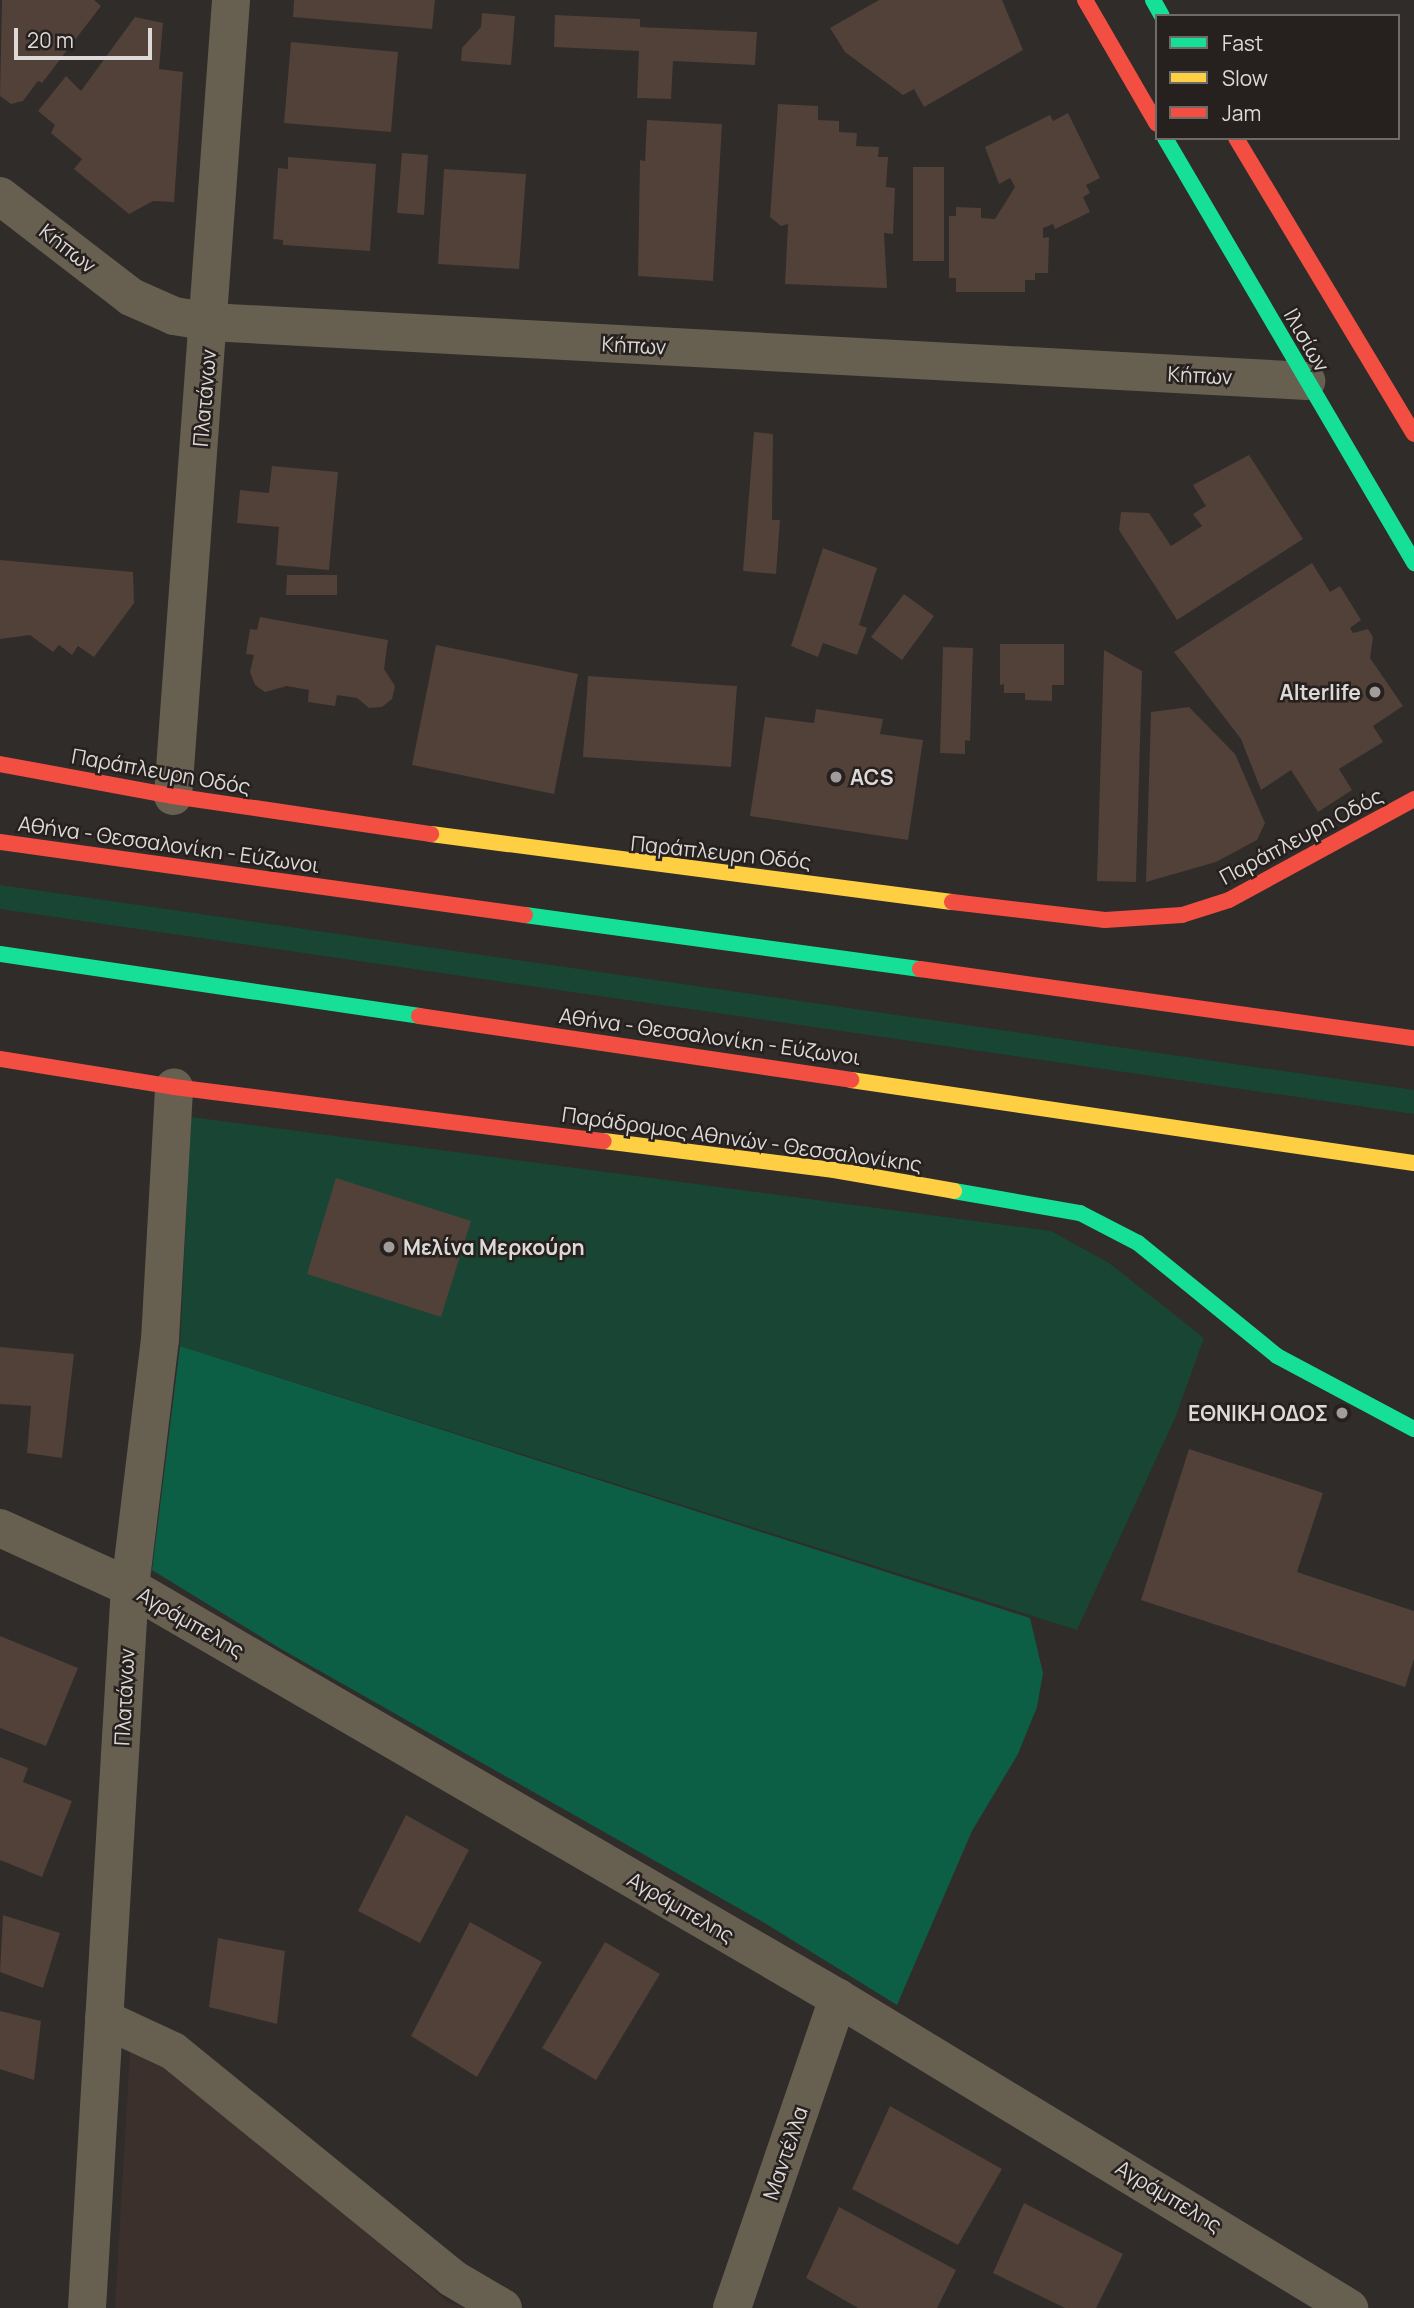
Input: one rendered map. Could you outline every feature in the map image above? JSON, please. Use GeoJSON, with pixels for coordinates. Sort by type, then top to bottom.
{"type":"FeatureCollection","features":[{"type":"Feature","properties":{"kind":"main road"},"geometry":{"type":"LineString","coordinates":[[1084,0],[1155,121]]}},
{"type":"Feature","properties":{"kind":"main road","name":"Ιλισίων"},"geometry":{"type":"LineString","coordinates":[[1166,140],[1414,563]]}},
{"type":"Feature","properties":{"kind":"main road","name":"Ιλισίων"},"geometry":{"type":"LineString","coordinates":[[1237,140],[1410,418]]}},
{"type":"Feature","properties":{"kind":"main road","name":"Παράπλευρη Οδός"},"geometry":{"type":"LineString","coordinates":[[0,765],[173,796],[599,859],[1105,920],[1182,915],[1229,900],[1414,799]]}},
{"type":"Feature","properties":{"kind":"main road","name":"Αθήνα - Θεσσαλονίκη - Εύζωνοι"},"geometry":{"type":"LineString","coordinates":[[0,842],[1414,1038]]}},
{"type":"Feature","properties":{"kind":"main road","name":"Αθήνα - Θεσσαλονίκη - Εύζωνοι"},"geometry":{"type":"LineString","coordinates":[[0,954],[1414,1163]]}},
{"type":"Feature","properties":{"kind":"main road"},"geometry":{"type":"LineString","coordinates":[[1378,1032],[1414,1024]]}},
{"type":"Feature","properties":{"kind":"main road","name":"Παράδρομος Αθηνών - Θεσσαλονίκης"},"geometry":{"type":"LineString","coordinates":[[0,1059],[174,1087],[834,1170],[1080,1213],[1138,1243],[1277,1356],[1414,1429]]}},
{"type":"Feature","properties":{"kind":"street","name":"Πλατάνων"},"geometry":{"type":"LineString","coordinates":[[173,796],[210,322],[231,0]]}},
{"type":"Feature","properties":{"kind":"street","name":"Κήπων"},"geometry":{"type":"LineString","coordinates":[[0,196],[131,297],[174,316],[210,322],[1306,381]]}},
{"type":"Feature","properties":{"kind":"street","name":"Πλατάνων"},"geometry":{"type":"LineString","coordinates":[[87,2308],[130,1587],[160,1340],[174,1087]]}},
{"type":"Feature","properties":{"kind":"street","name":"Αγράμπελης"},"geometry":{"type":"LineString","coordinates":[[0,1528],[130,1587],[838,1998],[1349,2308]]}},
{"type":"Feature","properties":{"kind":"street","name":"Μαντέλλα"},"geometry":{"type":"LineString","coordinates":[[732,2308],[838,1998]]}},
{"type":"Feature","properties":{"kind":"street"},"geometry":{"type":"LineString","coordinates":[[104,2019],[173,2052],[452,2278],[503,2308]]}},
{"type":"Feature","properties":{"kind":"shaded area"},"geometry":{"type":"Polygon","coordinates":[[[130,2051],[171,2066],[449,2303],[466,2308],[115,2308],[130,2051]]]}},
{"type":"Feature","properties":{"kind":"green space"},"geometry":{"type":"Polygon","coordinates":[[[0,885],[1414,1090],[1414,1114],[0,909],[0,885]]]}},
{"type":"Feature","properties":{"kind":"green space"},"geometry":{"type":"Polygon","coordinates":[[[191,1117],[1051,1231],[1109,1263],[1204,1338],[1175,1418],[1077,1630],[180,1346],[191,1117]]]}},
{"type":"Feature","properties":{"kind":"green space"},"geometry":{"type":"Polygon","coordinates":[[[180,1346],[1030,1618],[1043,1673],[1037,1707],[1018,1754],[972,1831],[897,2005],[763,1922],[281,1649],[152,1570],[180,1346]]]}},
{"type":"Feature","properties":{"kind":"building"},"geometry":{"type":"Polygon","coordinates":[[[2,0],[94,0],[101,6],[42,83],[38,81],[23,101],[11,104],[0,96],[2,0]]]}},
{"type":"Feature","properties":{"kind":"building"},"geometry":{"type":"Polygon","coordinates":[[[294,0],[435,0],[432,29],[293,17],[294,0]]]}},
{"type":"Feature","properties":{"kind":"building"},"geometry":{"type":"Polygon","coordinates":[[[879,0],[1002,0],[1023,50],[924,107],[914,89],[903,95],[845,52],[830,28],[879,0]]]}},
{"type":"Feature","properties":{"kind":"building"},"geometry":{"type":"Polygon","coordinates":[[[482,13],[515,16],[511,65],[461,61],[462,48],[481,27],[482,13]]]}},
{"type":"Feature","properties":{"kind":"building"},"geometry":{"type":"Polygon","coordinates":[[[555,15],[640,19],[640,27],[757,32],[755,65],[673,61],[671,99],[637,98],[639,51],[554,47],[555,15]]]}},
{"type":"Feature","properties":{"kind":"building"},"geometry":{"type":"Polygon","coordinates":[[[135,17],[163,23],[159,69],[183,72],[174,202],[153,201],[129,214],[74,169],[82,159],[51,133],[55,125],[38,111],[66,76],[81,91],[135,17]]]}},
{"type":"Feature","properties":{"kind":"building"},"geometry":{"type":"Polygon","coordinates":[[[291,42],[398,52],[391,132],[284,123],[291,42]]]}},
{"type":"Feature","properties":{"kind":"building"},"geometry":{"type":"Polygon","coordinates":[[[778,104],[818,106],[818,120],[839,121],[839,132],[857,133],[856,146],[879,147],[878,157],[888,157],[886,187],[895,188],[893,234],[884,233],[887,288],[785,284],[788,224],[781,226],[770,217],[778,104]]]}},
{"type":"Feature","properties":{"kind":"building"},"geometry":{"type":"Polygon","coordinates":[[[1068,113],[1100,178],[1086,185],[1090,193],[1083,197],[1090,212],[1055,229],[1053,224],[1043,228],[1043,238],[1049,237],[1048,273],[1035,273],[1035,280],[1025,280],[1025,292],[956,292],[956,278],[949,278],[949,216],[956,216],[956,207],[981,208],[981,218],[995,219],[1015,187],[1010,178],[999,184],[985,147],[1050,115],[1053,121],[1068,113]]]}},
{"type":"Feature","properties":{"kind":"building"},"geometry":{"type":"Polygon","coordinates":[[[647,120],[722,124],[713,281],[638,276],[640,160],[645,161],[647,120]]]}},
{"type":"Feature","properties":{"kind":"building"},"geometry":{"type":"Polygon","coordinates":[[[402,153],[428,155],[424,215],[397,213],[402,153]]]}},
{"type":"Feature","properties":{"kind":"building"},"geometry":{"type":"Polygon","coordinates":[[[288,157],[376,164],[370,251],[283,245],[283,240],[273,239],[278,168],[288,169],[288,157]]]}},
{"type":"Feature","properties":{"kind":"building"},"geometry":{"type":"Polygon","coordinates":[[[913,167],[944,167],[944,261],[913,261],[913,167]]]}},
{"type":"Feature","properties":{"kind":"building"},"geometry":{"type":"Polygon","coordinates":[[[444,169],[526,174],[519,269],[438,264],[444,169]]]}},
{"type":"Feature","properties":{"kind":"building"},"geometry":{"type":"Polygon","coordinates":[[[754,432],[773,434],[772,520],[780,520],[776,574],[743,571],[754,432]]]}},
{"type":"Feature","properties":{"kind":"building"},"geometry":{"type":"Polygon","coordinates":[[[1249,455],[1303,539],[1177,620],[1119,530],[1121,512],[1149,513],[1171,546],[1202,526],[1193,514],[1206,506],[1193,485],[1249,455]]]}},
{"type":"Feature","properties":{"kind":"building"},"geometry":{"type":"Polygon","coordinates":[[[272,466],[338,472],[329,570],[276,565],[279,527],[237,523],[240,490],[269,493],[272,466]]]}},
{"type":"Feature","properties":{"kind":"building"},"geometry":{"type":"Polygon","coordinates":[[[823,548],[877,568],[859,625],[867,628],[857,655],[823,643],[818,657],[791,646],[823,548]]]}},
{"type":"Feature","properties":{"kind":"building"},"geometry":{"type":"Polygon","coordinates":[[[0,560],[133,572],[134,603],[94,657],[78,646],[72,655],[59,645],[53,652],[30,635],[0,639],[0,560]]]}},
{"type":"Feature","properties":{"kind":"building"},"geometry":{"type":"Polygon","coordinates":[[[1312,563],[1330,592],[1340,586],[1361,620],[1350,628],[1353,633],[1368,629],[1373,637],[1370,658],[1403,706],[1373,726],[1383,742],[1339,769],[1352,790],[1318,812],[1291,770],[1261,790],[1241,739],[1174,652],[1312,563]]]}},
{"type":"Feature","properties":{"kind":"building"},"geometry":{"type":"Polygon","coordinates":[[[287,575],[337,575],[337,595],[286,595],[287,575]]]}},
{"type":"Feature","properties":{"kind":"building"},"geometry":{"type":"Polygon","coordinates":[[[904,594],[934,616],[902,660],[871,637],[904,594]]]}},
{"type":"Feature","properties":{"kind":"building"},"geometry":{"type":"Polygon","coordinates":[[[260,617],[388,640],[384,669],[395,686],[392,699],[382,707],[369,708],[357,698],[337,695],[335,706],[308,702],[309,690],[287,686],[265,692],[255,685],[250,672],[254,655],[246,654],[250,629],[257,630],[260,617]]]}},
{"type":"Feature","properties":{"kind":"building"},"geometry":{"type":"Polygon","coordinates":[[[1000,644],[1064,644],[1064,685],[1052,685],[1052,701],[1025,700],[1025,693],[1004,693],[1004,684],[1000,685],[1000,644]]]}},
{"type":"Feature","properties":{"kind":"building"},"geometry":{"type":"Polygon","coordinates":[[[436,645],[578,674],[554,794],[412,765],[436,645]]]}},
{"type":"Feature","properties":{"kind":"building"},"geometry":{"type":"Polygon","coordinates":[[[943,647],[973,648],[970,741],[965,740],[965,754],[940,753],[943,647]]]}},
{"type":"Feature","properties":{"kind":"building"},"geometry":{"type":"Polygon","coordinates":[[[1104,650],[1142,671],[1136,882],[1097,881],[1104,650]]]}},
{"type":"Feature","properties":{"kind":"building"},"geometry":{"type":"Polygon","coordinates":[[[588,676],[737,686],[731,767],[583,757],[588,676]]]}},
{"type":"Feature","properties":{"kind":"building"},"geometry":{"type":"Polygon","coordinates":[[[1189,707],[1235,754],[1265,823],[1257,840],[1216,862],[1146,882],[1151,712],[1189,707]]]}},
{"type":"Feature","properties":{"kind":"building"},"geometry":{"type":"Polygon","coordinates":[[[816,709],[883,719],[880,734],[923,740],[908,840],[750,816],[765,717],[814,723],[816,709]]]}},
{"type":"Feature","properties":{"kind":"building","name":"Μελίνα Μερκούρη"},"geometry":{"type":"Polygon","coordinates":[[[336,1178],[471,1221],[441,1317],[307,1274],[336,1178]]]}},
{"type":"Feature","properties":{"kind":"building"},"geometry":{"type":"Polygon","coordinates":[[[0,1347],[74,1354],[62,1458],[27,1453],[31,1406],[0,1404],[0,1347]]]}},
{"type":"Feature","properties":{"kind":"building"},"geometry":{"type":"Polygon","coordinates":[[[1189,1449],[1323,1493],[1297,1572],[1414,1611],[1414,1659],[1405,1687],[1141,1600],[1189,1449]]]}},
{"type":"Feature","properties":{"kind":"building"},"geometry":{"type":"Polygon","coordinates":[[[0,1636],[78,1668],[46,1746],[0,1728],[0,1636]]]}},
{"type":"Feature","properties":{"kind":"building"},"geometry":{"type":"Polygon","coordinates":[[[0,1757],[28,1768],[23,1782],[72,1801],[42,1877],[0,1860],[0,1757]]]}},
{"type":"Feature","properties":{"kind":"building"},"geometry":{"type":"Polygon","coordinates":[[[406,1815],[469,1850],[420,1943],[358,1911],[406,1815]]]}},
{"type":"Feature","properties":{"kind":"building"},"geometry":{"type":"Polygon","coordinates":[[[3,1915],[60,1933],[43,1988],[0,1972],[3,1915]]]}},
{"type":"Feature","properties":{"kind":"building"},"geometry":{"type":"Polygon","coordinates":[[[470,1922],[542,1962],[477,2077],[411,2036],[470,1922]]]}},
{"type":"Feature","properties":{"kind":"building"},"geometry":{"type":"Polygon","coordinates":[[[218,1938],[285,1951],[277,2024],[209,2007],[218,1938]]]}},
{"type":"Feature","properties":{"kind":"building"},"geometry":{"type":"Polygon","coordinates":[[[605,1942],[660,1974],[596,2080],[542,2048],[605,1942]]]}},
{"type":"Feature","properties":{"kind":"building"},"geometry":{"type":"Polygon","coordinates":[[[0,2011],[41,2021],[34,2080],[0,2069],[0,2011]]]}},
{"type":"Feature","properties":{"kind":"building"},"geometry":{"type":"Polygon","coordinates":[[[890,2106],[1002,2169],[958,2245],[852,2189],[890,2106]]]}},
{"type":"Feature","properties":{"kind":"building"},"geometry":{"type":"Polygon","coordinates":[[[1024,2203],[1123,2254],[1096,2308],[1065,2308],[993,2273],[1024,2203]]]}},
{"type":"Feature","properties":{"kind":"building"},"geometry":{"type":"Polygon","coordinates":[[[839,2207],[956,2270],[937,2308],[858,2308],[806,2278],[839,2207]]]}},
{"type":"Feature","properties":{"kind":"traffic: fast"},"geometry":{"type":"LineString","coordinates":[[1153,0],[1161,14]]}},
{"type":"Feature","properties":{"kind":"traffic: fast"},"geometry":{"type":"LineString","coordinates":[[1166,140],[1414,563]]}},
{"type":"Feature","properties":{"kind":"traffic: fast"},"geometry":{"type":"LineString","coordinates":[[525,915],[920,969]]}},
{"type":"Feature","properties":{"kind":"traffic: fast"},"geometry":{"type":"LineString","coordinates":[[0,954],[419,1016]]}},
{"type":"Feature","properties":{"kind":"traffic: fast"},"geometry":{"type":"LineString","coordinates":[[954,1191],[1080,1213],[1138,1243],[1277,1356],[1414,1429]]}},
{"type":"Feature","properties":{"kind":"traffic: slow"},"geometry":{"type":"LineString","coordinates":[[431,834],[952,902]]}},
{"type":"Feature","properties":{"kind":"traffic: slow"},"geometry":{"type":"LineString","coordinates":[[851,1080],[1414,1163]]}},
{"type":"Feature","properties":{"kind":"traffic: slow"},"geometry":{"type":"LineString","coordinates":[[604,1141],[834,1170],[954,1191]]}},
{"type":"Feature","properties":{"kind":"traffic: jam"},"geometry":{"type":"LineString","coordinates":[[1085,0],[1155,121]]}},
{"type":"Feature","properties":{"kind":"traffic: jam"},"geometry":{"type":"LineString","coordinates":[[1237,140],[1414,434]]}},
{"type":"Feature","properties":{"kind":"traffic: jam"},"geometry":{"type":"LineString","coordinates":[[0,764],[173,796],[431,834]]}},
{"type":"Feature","properties":{"kind":"traffic: jam"},"geometry":{"type":"LineString","coordinates":[[952,902],[1105,920],[1182,915],[1229,900],[1414,799]]}},
{"type":"Feature","properties":{"kind":"traffic: jam"},"geometry":{"type":"LineString","coordinates":[[0,842],[525,915]]}},
{"type":"Feature","properties":{"kind":"traffic: jam"},"geometry":{"type":"LineString","coordinates":[[920,969],[1414,1038]]}},
{"type":"Feature","properties":{"kind":"traffic: jam"},"geometry":{"type":"LineString","coordinates":[[419,1016],[851,1080]]}},
{"type":"Feature","properties":{"kind":"traffic: jam"},"geometry":{"type":"LineString","coordinates":[[0,1059],[174,1087],[604,1141]]}},
{"type":"Feature","properties":{"kind":"place","name":"Alterlife"},"geometry":{"type":"Point","coordinates":[1375,692]}},
{"type":"Feature","properties":{"kind":"place","name":"ACS"},"geometry":{"type":"Point","coordinates":[836,777]}},
{"type":"Feature","properties":{"kind":"place","name":"Μελίνα Μερκούρη"},"geometry":{"type":"Point","coordinates":[389,1247]}},
{"type":"Feature","properties":{"kind":"place","name":"ΕΘΝΙΚΗ ΟΔΟΣ"},"geometry":{"type":"Point","coordinates":[1342,1413]}}]}
